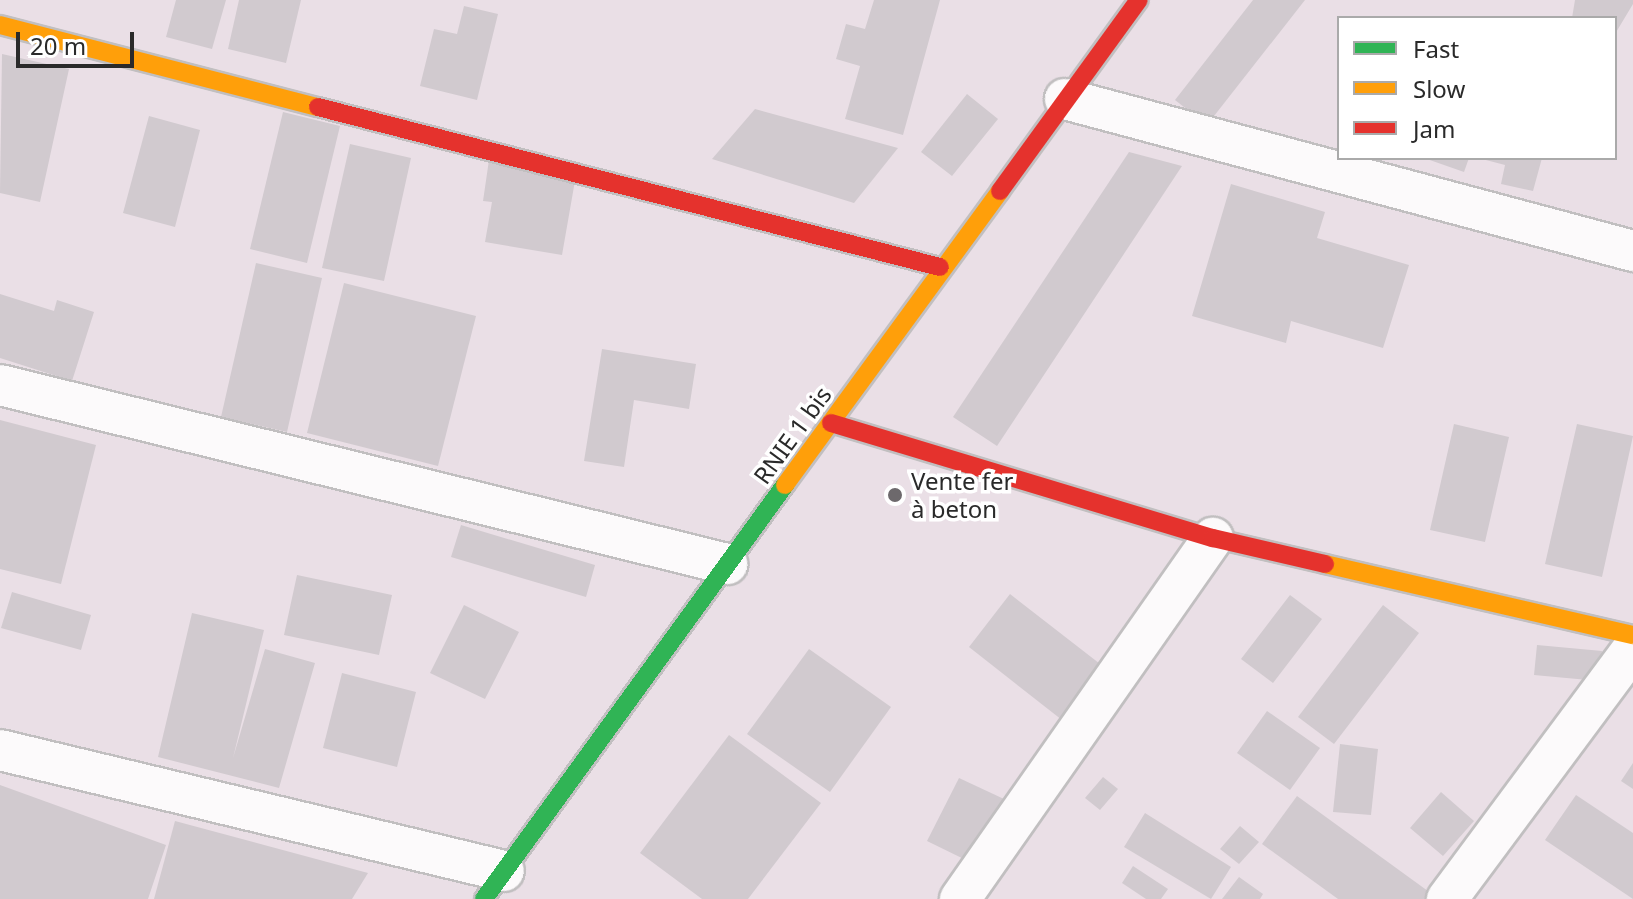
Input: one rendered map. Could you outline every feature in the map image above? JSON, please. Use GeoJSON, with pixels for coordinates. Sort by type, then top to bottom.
{"type":"FeatureCollection","features":[{"type":"Feature","properties":{"kind":"street","name":"RNIE 1 bis"},"geometry":{"type":"LineString","coordinates":[[494,885],[831,423],[940,267],[1139,0]]}},
{"type":"Feature","properties":{"kind":"street"},"geometry":{"type":"LineString","coordinates":[[0,25],[940,267]]}},
{"type":"Feature","properties":{"kind":"street"},"geometry":{"type":"LineString","coordinates":[[1065,99],[1633,251]]}},
{"type":"Feature","properties":{"kind":"street"},"geometry":{"type":"LineString","coordinates":[[0,385],[727,564]]}},
{"type":"Feature","properties":{"kind":"street"},"geometry":{"type":"LineString","coordinates":[[831,423],[1213,538],[1633,635]]}},
{"type":"Feature","properties":{"kind":"street"},"geometry":{"type":"LineString","coordinates":[[960,899],[1213,538]]}},
{"type":"Feature","properties":{"kind":"street"},"geometry":{"type":"LineString","coordinates":[[1447,899],[1633,649]]}},
{"type":"Feature","properties":{"kind":"street"},"geometry":{"type":"LineString","coordinates":[[0,750],[494,885]]}},
{"type":"Feature","properties":{"kind":"building"},"geometry":{"type":"Polygon","coordinates":[[[176,0],[226,0],[212,49],[166,37],[176,0]]]}},
{"type":"Feature","properties":{"kind":"building"},"geometry":{"type":"Polygon","coordinates":[[[239,0],[301,0],[286,63],[228,49],[239,0]]]}},
{"type":"Feature","properties":{"kind":"building"},"geometry":{"type":"Polygon","coordinates":[[[874,0],[940,0],[903,135],[845,119],[860,66],[836,59],[846,24],[865,29],[874,0]]]}},
{"type":"Feature","properties":{"kind":"building"},"geometry":{"type":"Polygon","coordinates":[[[1253,0],[1305,0],[1207,125],[1175,100],[1253,0]]]}},
{"type":"Feature","properties":{"kind":"building"},"geometry":{"type":"Polygon","coordinates":[[[1575,0],[1633,0],[1617,31],[1617,16],[1572,16],[1575,0]]]}},
{"type":"Feature","properties":{"kind":"building"},"geometry":{"type":"Polygon","coordinates":[[[464,6],[498,14],[477,100],[420,86],[434,29],[457,34],[464,6]]]}},
{"type":"Feature","properties":{"kind":"building"},"geometry":{"type":"Polygon","coordinates":[[[2,54],[69,69],[40,202],[0,193],[2,54]]]}},
{"type":"Feature","properties":{"kind":"building"},"geometry":{"type":"Polygon","coordinates":[[[967,94],[998,119],[952,176],[921,152],[967,94]]]}},
{"type":"Feature","properties":{"kind":"building"},"geometry":{"type":"Polygon","coordinates":[[[755,109],[898,148],[854,203],[712,159],[755,109]]]}},
{"type":"Feature","properties":{"kind":"building"},"geometry":{"type":"Polygon","coordinates":[[[283,112],[340,126],[307,263],[250,249],[283,112]]]}},
{"type":"Feature","properties":{"kind":"building"},"geometry":{"type":"Polygon","coordinates":[[[149,116],[200,130],[175,227],[123,213],[149,116]]]}},
{"type":"Feature","properties":{"kind":"building"},"geometry":{"type":"Polygon","coordinates":[[[350,144],[411,158],[384,281],[322,268],[350,144]]]}},
{"type":"Feature","properties":{"kind":"building"},"geometry":{"type":"Polygon","coordinates":[[[1129,152],[1182,166],[997,446],[953,417],[1129,152]]]}},
{"type":"Feature","properties":{"kind":"building"},"geometry":{"type":"Polygon","coordinates":[[[489,160],[576,175],[562,255],[485,242],[492,202],[483,201],[489,160]]]}},
{"type":"Feature","properties":{"kind":"building"},"geometry":{"type":"Polygon","coordinates":[[[1430,160],[1468,160],[1464,172],[1430,160]]]}},
{"type":"Feature","properties":{"kind":"building"},"geometry":{"type":"Polygon","coordinates":[[[1486,160],[1541,160],[1533,191],[1501,184],[1505,165],[1486,160]]]}},
{"type":"Feature","properties":{"kind":"building"},"geometry":{"type":"Polygon","coordinates":[[[1231,184],[1325,212],[1317,238],[1409,265],[1383,348],[1291,321],[1286,343],[1192,316],[1231,184]]]}},
{"type":"Feature","properties":{"kind":"building"},"geometry":{"type":"Polygon","coordinates":[[[256,263],[322,278],[287,432],[221,417],[256,263]]]}},
{"type":"Feature","properties":{"kind":"building"},"geometry":{"type":"Polygon","coordinates":[[[344,283],[476,316],[438,466],[307,433],[344,283]]]}},
{"type":"Feature","properties":{"kind":"building"},"geometry":{"type":"Polygon","coordinates":[[[0,294],[54,311],[57,300],[94,312],[72,381],[0,358],[0,294]]]}},
{"type":"Feature","properties":{"kind":"building"},"geometry":{"type":"Polygon","coordinates":[[[602,349],[696,364],[689,409],[634,400],[624,467],[584,461],[602,349]]]}},
{"type":"Feature","properties":{"kind":"building"},"geometry":{"type":"Polygon","coordinates":[[[0,420],[96,445],[61,584],[0,569],[0,420]]]}},
{"type":"Feature","properties":{"kind":"building"},"geometry":{"type":"Polygon","coordinates":[[[1454,424],[1509,437],[1485,542],[1430,530],[1454,424]]]}},
{"type":"Feature","properties":{"kind":"building"},"geometry":{"type":"Polygon","coordinates":[[[1577,424],[1633,436],[1602,577],[1545,564],[1577,424]]]}},
{"type":"Feature","properties":{"kind":"building"},"geometry":{"type":"Polygon","coordinates":[[[461,525],[595,565],[586,597],[451,557],[461,525]]]}},
{"type":"Feature","properties":{"kind":"building"},"geometry":{"type":"Polygon","coordinates":[[[297,575],[392,595],[379,655],[284,635],[297,575]]]}},
{"type":"Feature","properties":{"kind":"building"},"geometry":{"type":"Polygon","coordinates":[[[12,592],[91,615],[81,650],[1,628],[12,592]]]}},
{"type":"Feature","properties":{"kind":"building"},"geometry":{"type":"Polygon","coordinates":[[[1010,594],[1104,667],[1062,720],[969,647],[1010,594]]]}},
{"type":"Feature","properties":{"kind":"building"},"geometry":{"type":"Polygon","coordinates":[[[1290,595],[1322,619],[1273,683],[1241,659],[1290,595]]]}},
{"type":"Feature","properties":{"kind":"building"},"geometry":{"type":"Polygon","coordinates":[[[464,605],[519,632],[485,699],[430,673],[464,605]]]}},
{"type":"Feature","properties":{"kind":"building"},"geometry":{"type":"Polygon","coordinates":[[[1383,605],[1419,633],[1334,744],[1298,717],[1383,605]]]}},
{"type":"Feature","properties":{"kind":"building"},"geometry":{"type":"Polygon","coordinates":[[[192,613],[264,630],[233,758],[265,649],[315,663],[279,788],[158,757],[192,613]]]}},
{"type":"Feature","properties":{"kind":"building"},"geometry":{"type":"Polygon","coordinates":[[[1537,645],[1602,651],[1599,681],[1534,675],[1537,645]]]}},
{"type":"Feature","properties":{"kind":"building"},"geometry":{"type":"Polygon","coordinates":[[[809,649],[891,707],[830,792],[747,734],[809,649]]]}},
{"type":"Feature","properties":{"kind":"building"},"geometry":{"type":"Polygon","coordinates":[[[342,673],[416,692],[397,767],[323,748],[342,673]]]}},
{"type":"Feature","properties":{"kind":"building"},"geometry":{"type":"Polygon","coordinates":[[[1267,711],[1320,748],[1290,790],[1237,753],[1267,711]]]}},
{"type":"Feature","properties":{"kind":"building"},"geometry":{"type":"Polygon","coordinates":[[[729,735],[821,803],[748,899],[702,899],[640,853],[729,735]]]}},
{"type":"Feature","properties":{"kind":"building"},"geometry":{"type":"Polygon","coordinates":[[[1340,744],[1378,749],[1371,815],[1333,812],[1340,744]]]}},
{"type":"Feature","properties":{"kind":"building"},"geometry":{"type":"Polygon","coordinates":[[[1633,763],[1633,789],[1621,781],[1633,763]]]}},
{"type":"Feature","properties":{"kind":"building"},"geometry":{"type":"Polygon","coordinates":[[[1103,777],[1118,789],[1100,810],[1085,798],[1103,777]]]}},
{"type":"Feature","properties":{"kind":"building"},"geometry":{"type":"Polygon","coordinates":[[[959,778],[1004,799],[972,863],[927,841],[959,778]]]}},
{"type":"Feature","properties":{"kind":"building"},"geometry":{"type":"Polygon","coordinates":[[[0,785],[166,845],[148,899],[0,899],[0,785]]]}},
{"type":"Feature","properties":{"kind":"building"},"geometry":{"type":"Polygon","coordinates":[[[1441,792],[1474,821],[1443,856],[1410,828],[1441,792]]]}},
{"type":"Feature","properties":{"kind":"building"},"geometry":{"type":"Polygon","coordinates":[[[1576,795],[1633,833],[1633,899],[1545,840],[1576,795]]]}},
{"type":"Feature","properties":{"kind":"building"},"geometry":{"type":"Polygon","coordinates":[[[1297,796],[1432,894],[1428,899],[1338,899],[1262,844],[1297,796]]]}},
{"type":"Feature","properties":{"kind":"building"},"geometry":{"type":"Polygon","coordinates":[[[1145,813],[1231,867],[1211,899],[1124,847],[1145,813]]]}},
{"type":"Feature","properties":{"kind":"building"},"geometry":{"type":"Polygon","coordinates":[[[175,821],[368,873],[352,899],[154,899],[175,821]]]}},
{"type":"Feature","properties":{"kind":"building"},"geometry":{"type":"Polygon","coordinates":[[[1240,826],[1259,842],[1239,864],[1220,849],[1240,826]]]}},
{"type":"Feature","properties":{"kind":"building"},"geometry":{"type":"Polygon","coordinates":[[[1133,866],[1168,889],[1161,899],[1146,899],[1122,883],[1133,866]]]}},
{"type":"Feature","properties":{"kind":"building"},"geometry":{"type":"Polygon","coordinates":[[[1239,877],[1263,894],[1260,899],[1222,899],[1239,877]]]}},
{"type":"Feature","properties":{"kind":"traffic: fast"},"geometry":{"type":"LineString","coordinates":[[484,899],[785,485]]}},
{"type":"Feature","properties":{"kind":"traffic: slow"},"geometry":{"type":"LineString","coordinates":[[0,25],[318,107]]}},
{"type":"Feature","properties":{"kind":"traffic: slow"},"geometry":{"type":"LineString","coordinates":[[785,485],[1000,191]]}},
{"type":"Feature","properties":{"kind":"traffic: slow"},"geometry":{"type":"LineString","coordinates":[[1325,564],[1633,635]]}},
{"type":"Feature","properties":{"kind":"traffic: jam"},"geometry":{"type":"LineString","coordinates":[[1000,191],[1139,0]]}},
{"type":"Feature","properties":{"kind":"traffic: jam"},"geometry":{"type":"LineString","coordinates":[[318,107],[940,267]]}},
{"type":"Feature","properties":{"kind":"traffic: jam"},"geometry":{"type":"LineString","coordinates":[[831,423],[1213,538],[1325,564]]}},
{"type":"Feature","properties":{"kind":"place","name":"Vente fer à beton"},"geometry":{"type":"Point","coordinates":[895,495]}}]}
